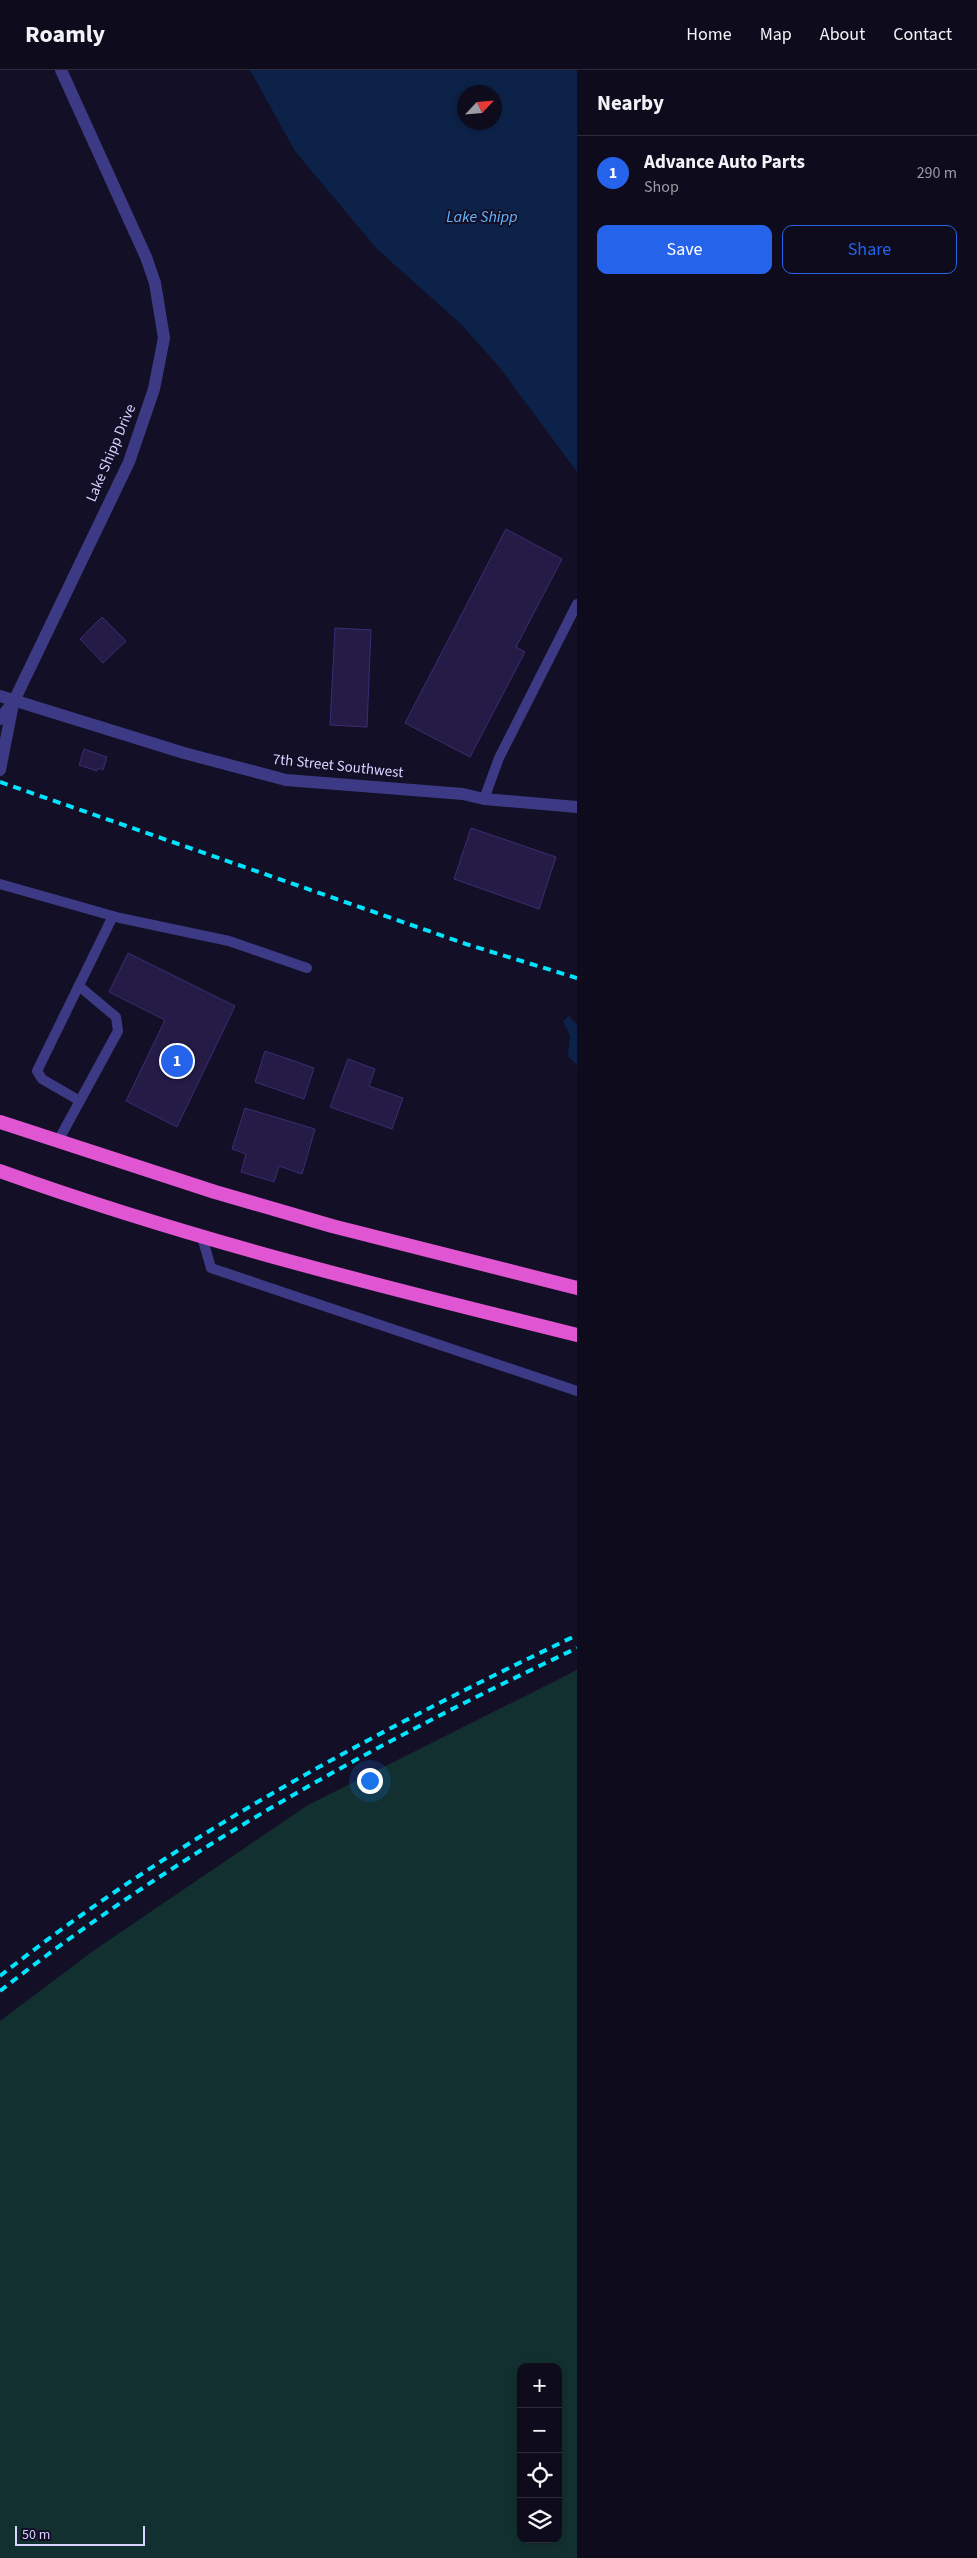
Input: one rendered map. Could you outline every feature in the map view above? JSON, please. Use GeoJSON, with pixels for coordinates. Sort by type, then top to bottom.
{"type":"FeatureCollection","features":[{"type":"Feature","properties":{"kind":"highway"},"geometry":{"type":"LineString","coordinates":[[0,1122],[332,1226],[577,1288]]}},
{"type":"Feature","properties":{"kind":"highway"},"geometry":{"type":"LineString","coordinates":[[0,1172],[202,1237],[334,1274],[577,1336]]}},
{"type":"Feature","properties":{"kind":"street","name":"Lake Shipp Drive"},"geometry":{"type":"LineString","coordinates":[[14,701],[135,448],[154,389],[164,338],[155,283],[146,257],[61,70]]}},
{"type":"Feature","properties":{"kind":"street","name":"7th Street Southwest"},"geometry":{"type":"LineString","coordinates":[[0,696],[184,753],[286,780],[463,794],[577,808]]}},
{"type":"Feature","properties":{"kind":"street"},"geometry":{"type":"LineString","coordinates":[[0,719],[14,701]]}},
{"type":"Feature","properties":{"kind":"street"},"geometry":{"type":"LineString","coordinates":[[0,770],[14,701]]}},
{"type":"Feature","properties":{"kind":"lane"},"geometry":{"type":"LineString","coordinates":[[484,798],[499,758],[577,604]]}},
{"type":"Feature","properties":{"kind":"lane"},"geometry":{"type":"LineString","coordinates":[[0,884],[113,916],[228,941],[307,968]]}},
{"type":"Feature","properties":{"kind":"lane"},"geometry":{"type":"LineString","coordinates":[[80,1101],[42,1079],[37,1071],[113,916]]}},
{"type":"Feature","properties":{"kind":"lane"},"geometry":{"type":"LineString","coordinates":[[58,1141],[118,1032],[116,1017],[79,986]]}},
{"type":"Feature","properties":{"kind":"lane"},"geometry":{"type":"LineString","coordinates":[[202,1237],[211,1268],[577,1391]]}},
{"type":"Feature","properties":{"kind":"green space"},"geometry":{"type":"Polygon","coordinates":[[[577,1670],[577,2558],[0,2558],[0,2021],[93,1951],[308,1805],[577,1670]]]}},
{"type":"Feature","properties":{"kind":"water","name":"Lake Shipp"},"geometry":{"type":"Polygon","coordinates":[[[250,70],[577,70],[577,472],[501,369],[461,324],[377,249],[295,151],[250,70]]]}},
{"type":"Feature","properties":{"kind":"water"},"geometry":{"type":"Polygon","coordinates":[[[569,1016],[577,1025],[577,1065],[568,1056],[570,1036],[563,1021],[569,1016]]]}},
{"type":"Feature","properties":{"kind":"building"},"geometry":{"type":"Polygon","coordinates":[[[506,529],[562,559],[516,647],[525,652],[470,757],[405,723],[506,529]]]}},
{"type":"Feature","properties":{"kind":"building"},"geometry":{"type":"Polygon","coordinates":[[[102,617],[126,641],[103,663],[80,639],[102,617]]]}},
{"type":"Feature","properties":{"kind":"building"},"geometry":{"type":"Polygon","coordinates":[[[335,628],[371,630],[367,727],[330,725],[335,628]]]}},
{"type":"Feature","properties":{"kind":"building"},"geometry":{"type":"Polygon","coordinates":[[[84,749],[107,757],[103,770],[98,768],[97,771],[79,765],[84,749]]]}},
{"type":"Feature","properties":{"kind":"building"},"geometry":{"type":"Polygon","coordinates":[[[471,828],[556,857],[539,909],[454,879],[471,828]]]}},
{"type":"Feature","properties":{"kind":"building"},"geometry":{"type":"Polygon","coordinates":[[[128,953],[235,1006],[177,1127],[126,1101],[165,1020],[109,992],[128,953]]]}},
{"type":"Feature","properties":{"kind":"building"},"geometry":{"type":"Polygon","coordinates":[[[265,1051],[314,1068],[304,1099],[255,1082],[265,1051]]]}},
{"type":"Feature","properties":{"kind":"building"},"geometry":{"type":"Polygon","coordinates":[[[348,1059],[375,1069],[369,1086],[403,1098],[392,1129],[330,1107],[348,1059]]]}},
{"type":"Feature","properties":{"kind":"building"},"geometry":{"type":"Polygon","coordinates":[[[245,1108],[315,1129],[302,1174],[279,1166],[274,1182],[241,1172],[246,1154],[232,1149],[245,1108]]]}},
{"type":"Feature","properties":{"kind":"railway"},"geometry":{"type":"LineString","coordinates":[[0,782],[466,944],[577,978]]}},
{"type":"Feature","properties":{"kind":"railway"},"geometry":{"type":"LineString","coordinates":[[0,1976],[67,1925],[136,1878],[279,1790],[426,1710],[577,1635]]}},
{"type":"Feature","properties":{"kind":"railway"},"geometry":{"type":"LineString","coordinates":[[0,1991],[67,1940],[136,1892],[279,1803],[426,1723],[577,1648]]}},
{"type":"Feature","properties":{"kind":"place","name":"Advance Auto Parts"},"geometry":{"type":"Point","coordinates":[177,1061]}}]}
